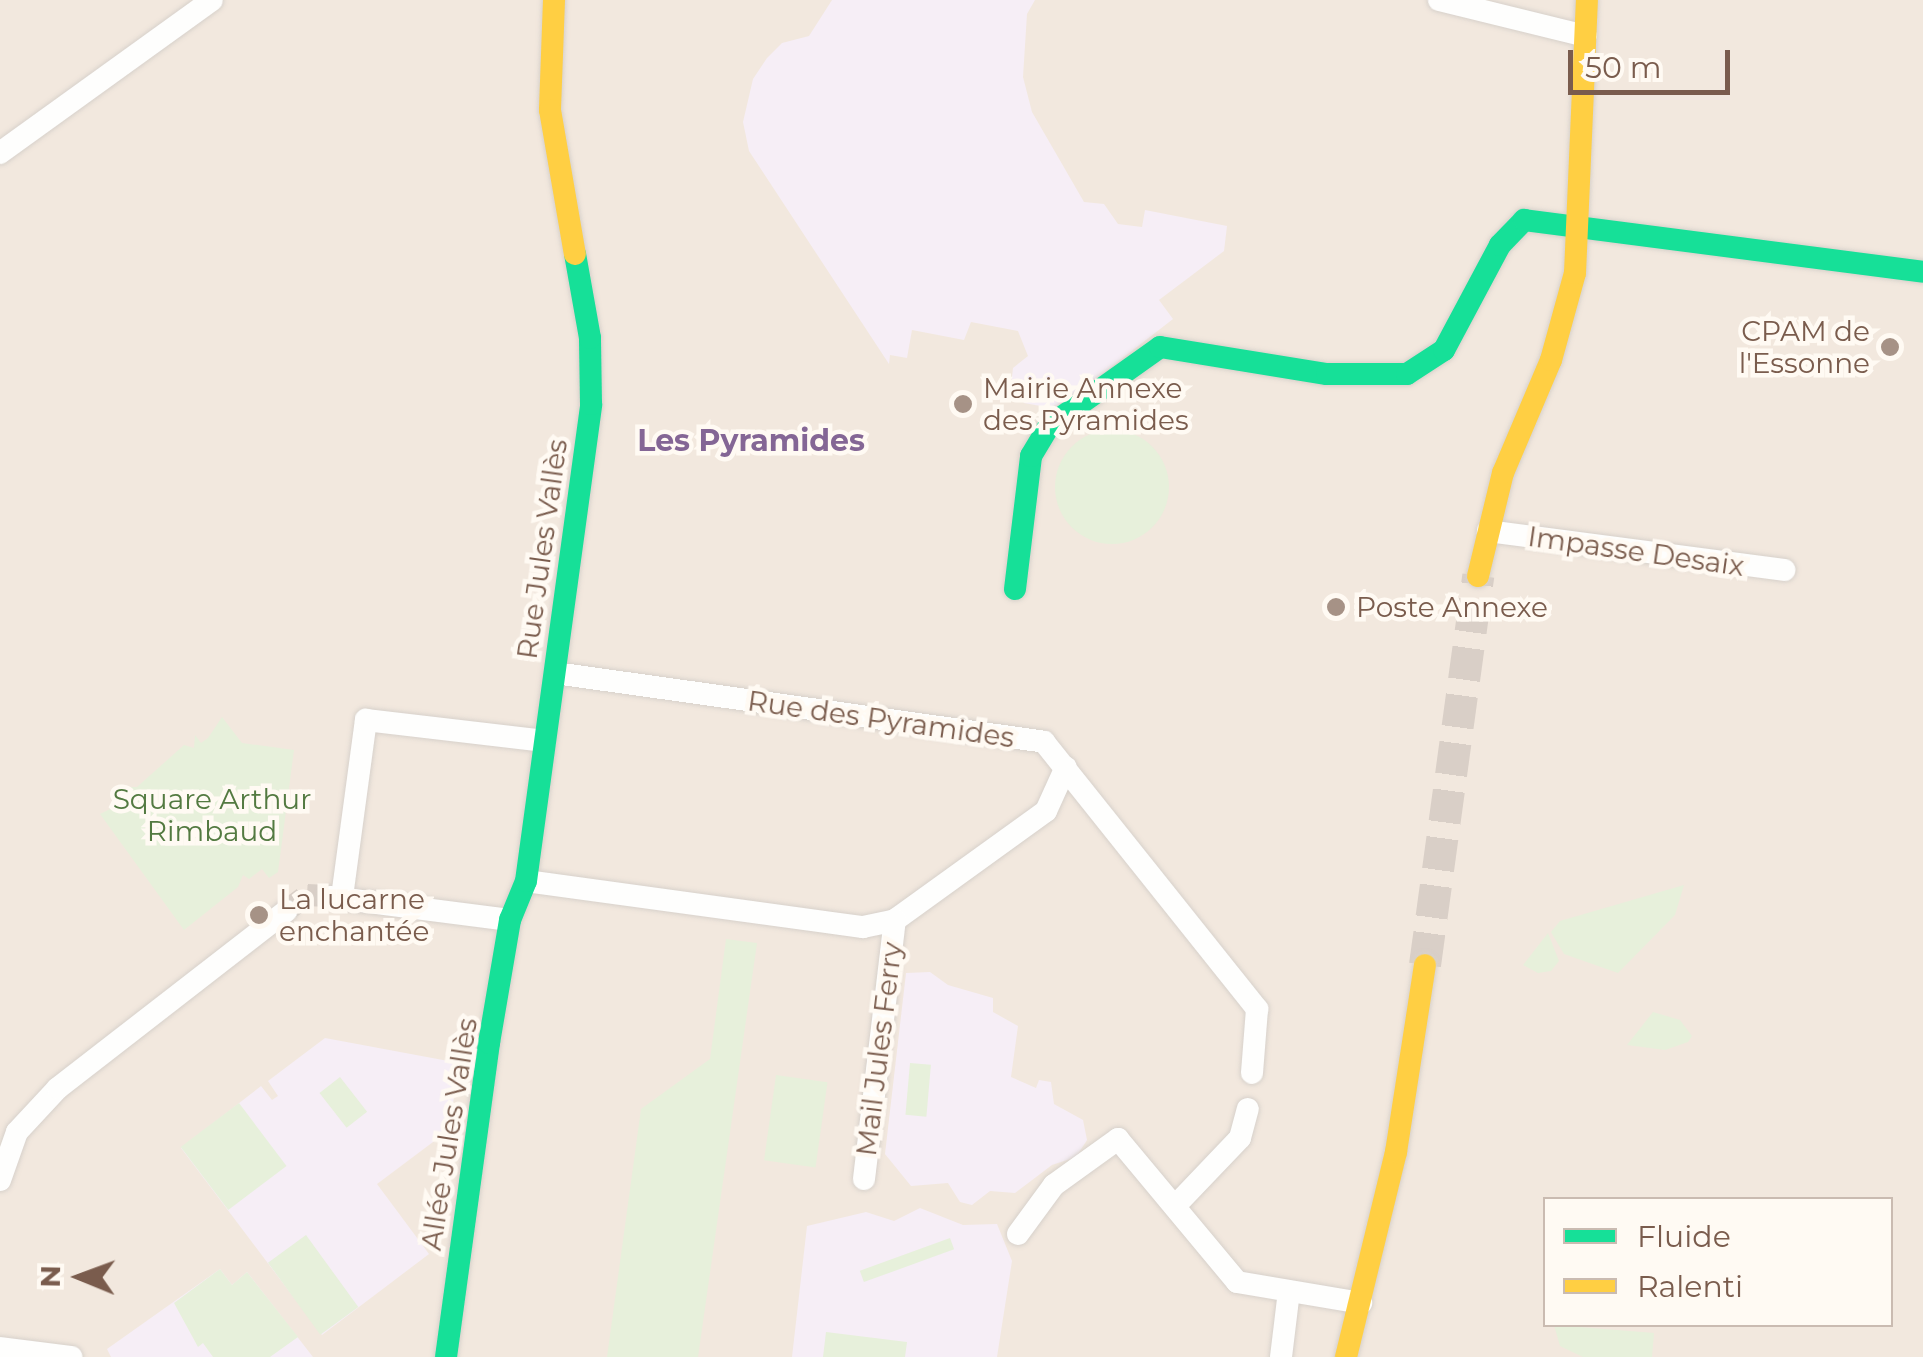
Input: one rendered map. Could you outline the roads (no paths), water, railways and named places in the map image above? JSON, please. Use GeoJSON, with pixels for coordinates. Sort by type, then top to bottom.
{"type":"FeatureCollection","features":[{"type":"Feature","properties":{"kind":"street"},"geometry":{"type":"LineString","coordinates":[[0,153],[212,0]]}},
{"type":"Feature","properties":{"kind":"street","name":"Rue Jules Vallès"},"geometry":{"type":"LineString","coordinates":[[510,920],[526,881],[592,376],[550,110],[554,0]]}},
{"type":"Feature","properties":{"kind":"street"},"geometry":{"type":"LineString","coordinates":[[1439,0],[1586,36]]}},
{"type":"Feature","properties":{"kind":"street"},"geometry":{"type":"LineString","coordinates":[[1478,576],[1503,472],[1566,316],[1580,226],[1587,0]]}},
{"type":"Feature","properties":{"kind":"street"},"geometry":{"type":"LineString","coordinates":[[1015,589],[1030,456],[1050,426],[1160,347],[1327,374],[1407,374],[1444,350],[1511,229],[1524,220],[1923,272]]}},
{"type":"Feature","properties":{"kind":"street","name":"Impasse Desaix"},"geometry":{"type":"LineString","coordinates":[[1488,531],[1784,570]]}},
{"type":"Feature","properties":{"kind":"street","name":"Rue des Pyramides"},"geometry":{"type":"LineString","coordinates":[[555,673],[1044,742],[1256,1009],[1252,1073]]}},
{"type":"Feature","properties":{"kind":"street"},"geometry":{"type":"LineString","coordinates":[[510,920],[335,897],[366,720],[545,741]]}},
{"type":"Feature","properties":{"kind":"street"},"geometry":{"type":"LineString","coordinates":[[526,881],[863,927],[895,920],[1046,812],[1066,767]]}},
{"type":"Feature","properties":{"kind":"street"},"geometry":{"type":"LineString","coordinates":[[0,1180],[17,1132],[58,1088],[286,911]]}},
{"type":"Feature","properties":{"kind":"street","name":"Allée Jules Vallès"},"geometry":{"type":"LineString","coordinates":[[446,1357],[510,920]]}},
{"type":"Feature","properties":{"kind":"street","name":"Mail Jules Ferry"},"geometry":{"type":"LineString","coordinates":[[864,1179],[895,920]]}},
{"type":"Feature","properties":{"kind":"street"},"geometry":{"type":"LineString","coordinates":[[1346,1357],[1396,1152],[1425,965]]}},
{"type":"Feature","properties":{"kind":"street"},"geometry":{"type":"LineString","coordinates":[[1176,1204],[1240,1138],[1248,1109]]}},
{"type":"Feature","properties":{"kind":"street"},"geometry":{"type":"LineString","coordinates":[[1018,1234],[1054,1185],[1118,1139],[1238,1282],[1361,1304]]}},
{"type":"Feature","properties":{"kind":"street"},"geometry":{"type":"LineString","coordinates":[[1281,1357],[1288,1291]]}},
{"type":"Feature","properties":{"kind":"street"},"geometry":{"type":"LineString","coordinates":[[0,1348],[71,1357]]}},
{"type":"Feature","properties":{"kind":"tunnel"},"geometry":{"type":"LineString","coordinates":[[1425,965],[1478,576]]}},
{"type":"Feature","properties":{"kind":"tunnel"},"geometry":{"type":"LineString","coordinates":[[286,911],[307,895],[328,896]]}},
{"type":"Feature","properties":{"kind":"place","name":"CPAM de l'Essonne"},"geometry":{"type":"Point","coordinates":[1890,347]}},
{"type":"Feature","properties":{"kind":"place","name":"Mairie Annexe des Pyramides"},"geometry":{"type":"Point","coordinates":[963,404]}},
{"type":"Feature","properties":{"kind":"place","name":"Poste Annexe"},"geometry":{"type":"Point","coordinates":[1336,607]}},
{"type":"Feature","properties":{"kind":"place","name":"La lucarne enchantée"},"geometry":{"type":"Point","coordinates":[259,915]}},
{"type":"Feature","properties":{"kind":"district","name":"Les Pyramides"},"geometry":{"type":"Point","coordinates":[751,441]}},
{"type":"Feature","properties":{"kind":"park label","name":"Square Arthur Rimbaud"},"geometry":{"type":"Point","coordinates":[212,815]}}]}
